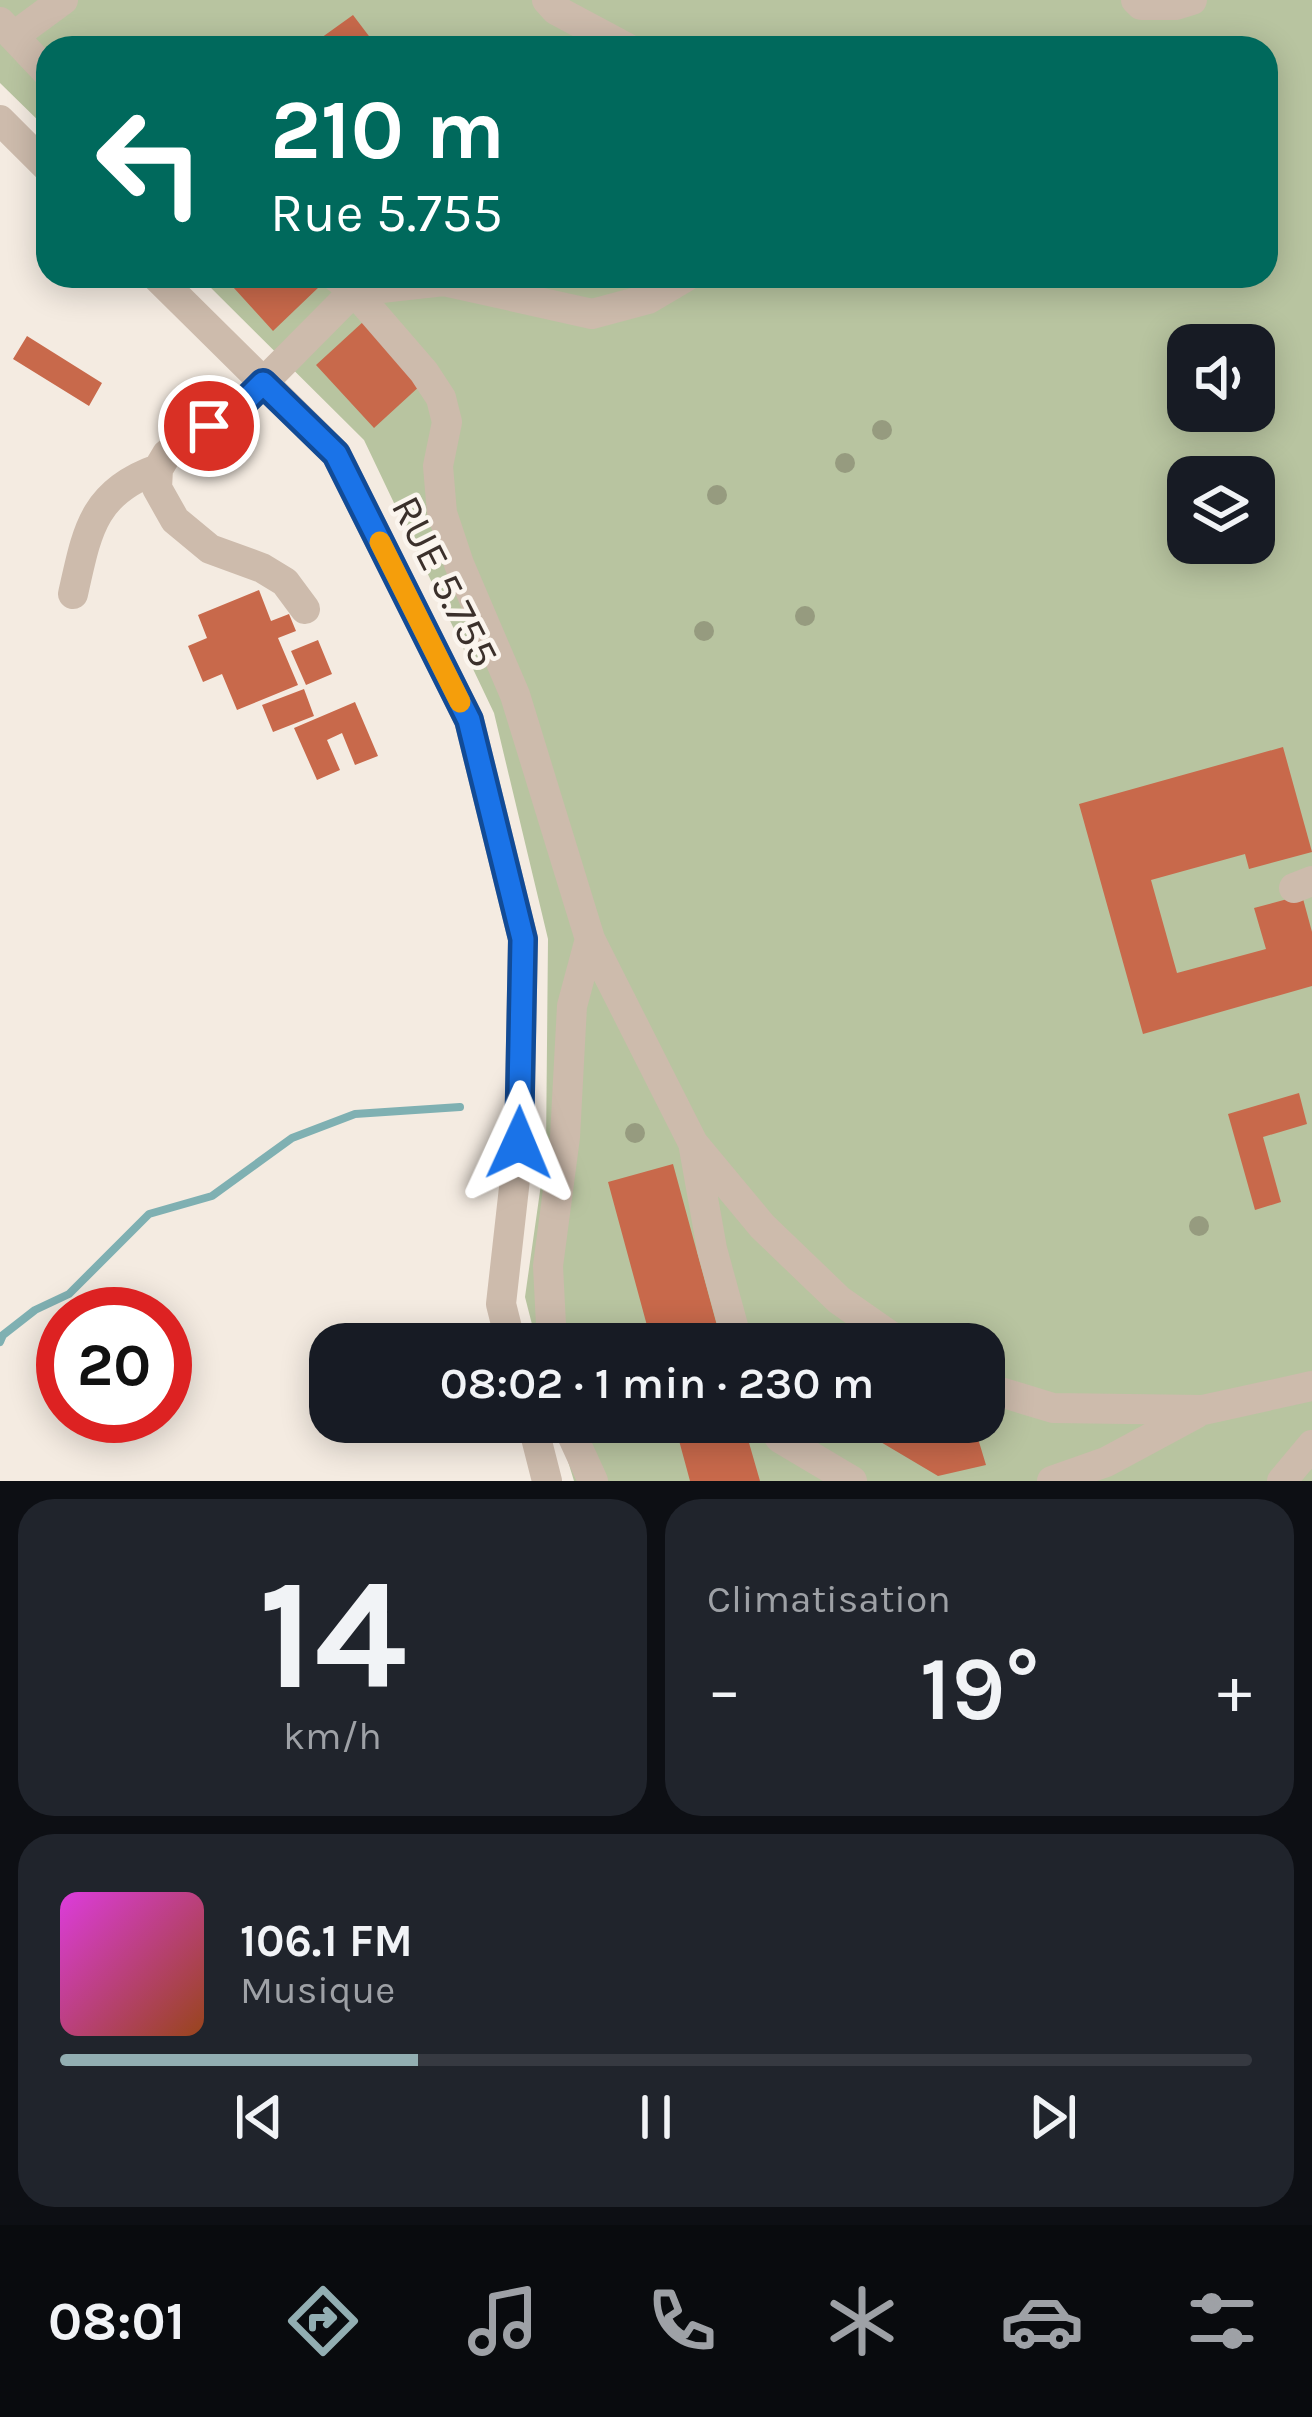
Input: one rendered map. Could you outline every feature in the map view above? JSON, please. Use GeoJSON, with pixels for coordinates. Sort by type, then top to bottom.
{"type":"FeatureCollection","features":[{"type":"Feature","properties":{"kind":"lane"},"geometry":{"type":"LineString","coordinates":[[36,61],[7,29],[63,0]]}},
{"type":"Feature","properties":{"kind":"lane"},"geometry":{"type":"LineString","coordinates":[[548,0],[556,10],[605,36]]}},
{"type":"Feature","properties":{"kind":"lane"},"geometry":{"type":"LineString","coordinates":[[1136,0],[1141,5],[1192,0]]}},
{"type":"Feature","properties":{"kind":"lane"},"geometry":{"type":"LineString","coordinates":[[0,120],[36,156]]}},
{"type":"Feature","properties":{"kind":"lane","name":"RUE 5.755"},"geometry":{"type":"LineString","coordinates":[[168,288],[336,454],[469,720],[523,939],[519,1143],[501,1304],[506,1323]]}},
{"type":"Feature","properties":{"kind":"lane"},"geometry":{"type":"LineString","coordinates":[[304,609],[285,582],[211,549],[175,520],[158,488],[158,469],[167,454],[239,407],[341,288]]}},
{"type":"Feature","properties":{"kind":"lane"},"geometry":{"type":"LineString","coordinates":[[348,288],[424,372],[441,398],[447,422],[438,466],[442,513],[459,564],[515,695],[590,939],[693,1143],[762,1226],[823,1286],[873,1323]]}},
{"type":"Feature","properties":{"kind":"lane"},"geometry":{"type":"LineString","coordinates":[[505,288],[592,314],[648,299],[667,288]]}},
{"type":"Feature","properties":{"kind":"lane"},"geometry":{"type":"LineString","coordinates":[[74,594],[85,542],[102,507],[124,481],[158,469]]}},
{"type":"Feature","properties":{"kind":"lane"},"geometry":{"type":"LineString","coordinates":[[551,1323],[548,1266],[566,1137],[572,1006],[590,939]]}},
{"type":"Feature","properties":{"kind":"lane"},"geometry":{"type":"LineString","coordinates":[[693,1143],[712,1250],[732,1323]]}},
{"type":"Feature","properties":{"kind":"lane"},"geometry":{"type":"LineString","coordinates":[[1005,1393],[1053,1408],[1203,1410],[1312,1386]]}},
{"type":"Feature","properties":{"kind":"lane"},"geometry":{"type":"LineString","coordinates":[[1052,1481],[1106,1462],[1203,1410]]}},
{"type":"Feature","properties":{"kind":"lane"},"geometry":{"type":"LineString","coordinates":[[538,1443],[548,1481]]}},
{"type":"Feature","properties":{"kind":"lane"},"geometry":{"type":"LineString","coordinates":[[576,1443],[593,1481]]}},
{"type":"Feature","properties":{"kind":"lane"},"geometry":{"type":"LineString","coordinates":[[788,1443],[852,1481]]}},
{"type":"Feature","properties":{"kind":"lane"},"geometry":{"type":"LineString","coordinates":[[1282,1481],[1312,1445]]}},
{"type":"Feature","properties":{"kind":"green space"},"geometry":{"type":"Polygon","coordinates":[[[0,0],[1312,0],[1312,1481],[574,1481],[562,1443],[1005,1443],[1005,1323],[532,1323],[525,1297],[546,1149],[548,939],[494,713],[364,440],[211,288],[1278,288],[1278,36],[36,36],[36,118],[0,83],[0,0]]]}},
{"type":"Feature","properties":{"kind":"building"},"geometry":{"type":"Polygon","coordinates":[[[353,15],[369,36],[324,36],[353,15]]]}},
{"type":"Feature","properties":{"kind":"building"},"geometry":{"type":"Polygon","coordinates":[[[234,288],[318,288],[273,331],[234,288]]]}},
{"type":"Feature","properties":{"kind":"building"},"geometry":{"type":"Polygon","coordinates":[[[364,321],[422,384],[374,428],[316,365],[364,321]]]}},
{"type":"Feature","properties":{"kind":"building"},"geometry":{"type":"Polygon","coordinates":[[[27,336],[102,383],[89,406],[13,359],[27,336]]]}},
{"type":"Feature","properties":{"kind":"building"},"geometry":{"type":"Polygon","coordinates":[[[259,590],[271,621],[289,614],[296,631],[278,638],[298,685],[237,710],[222,674],[203,682],[188,646],[207,638],[198,615],[259,590]]]}},
{"type":"Feature","properties":{"kind":"building"},"geometry":{"type":"Polygon","coordinates":[[[318,640],[332,674],[306,685],[291,651],[318,640]]]}},
{"type":"Feature","properties":{"kind":"building"},"geometry":{"type":"Polygon","coordinates":[[[304,689],[314,716],[273,732],[262,705],[304,689]]]}},
{"type":"Feature","properties":{"kind":"building"},"geometry":{"type":"Polygon","coordinates":[[[355,702],[378,756],[355,765],[342,733],[327,740],[340,770],[317,780],[294,728],[355,702]]]}},
{"type":"Feature","properties":{"kind":"building"},"geometry":{"type":"Polygon","coordinates":[[[1283,747],[1312,852],[1249,869],[1245,854],[1151,880],[1177,973],[1266,949],[1254,908],[1302,895],[1312,932],[1312,986],[1143,1034],[1079,804],[1283,747]]]}},
{"type":"Feature","properties":{"kind":"building"},"geometry":{"type":"Polygon","coordinates":[[[1299,1093],[1307,1124],[1263,1137],[1281,1202],[1255,1210],[1228,1114],[1299,1093]]]}},
{"type":"Feature","properties":{"kind":"building"},"geometry":{"type":"Polygon","coordinates":[[[673,1164],[716,1323],[646,1323],[608,1182],[673,1164]]]}},
{"type":"Feature","properties":{"kind":"building"},"geometry":{"type":"Polygon","coordinates":[[[680,1443],[749,1443],[760,1481],[690,1481],[680,1443]]]}},
{"type":"Feature","properties":{"kind":"building"},"geometry":{"type":"Polygon","coordinates":[[[882,1443],[979,1443],[986,1465],[938,1476],[882,1443]]]}},
{"type":"Feature","properties":{"kind":"waterway"},"geometry":{"type":"LineString","coordinates":[[0,1342],[35,1310],[69,1294],[149,1214],[212,1196],[292,1138],[355,1114],[460,1107]]}},
{"type":"Feature","properties":{"kind":"slow traffic"},"geometry":{"type":"LineString","coordinates":[[380,542],[460,702]]}},
{"type":"Feature","properties":{"kind":"route"},"geometry":{"type":"LineString","coordinates":[[209,426],[239,407],[263,383],[336,454],[469,720],[523,939],[519,1143]]}}]}
